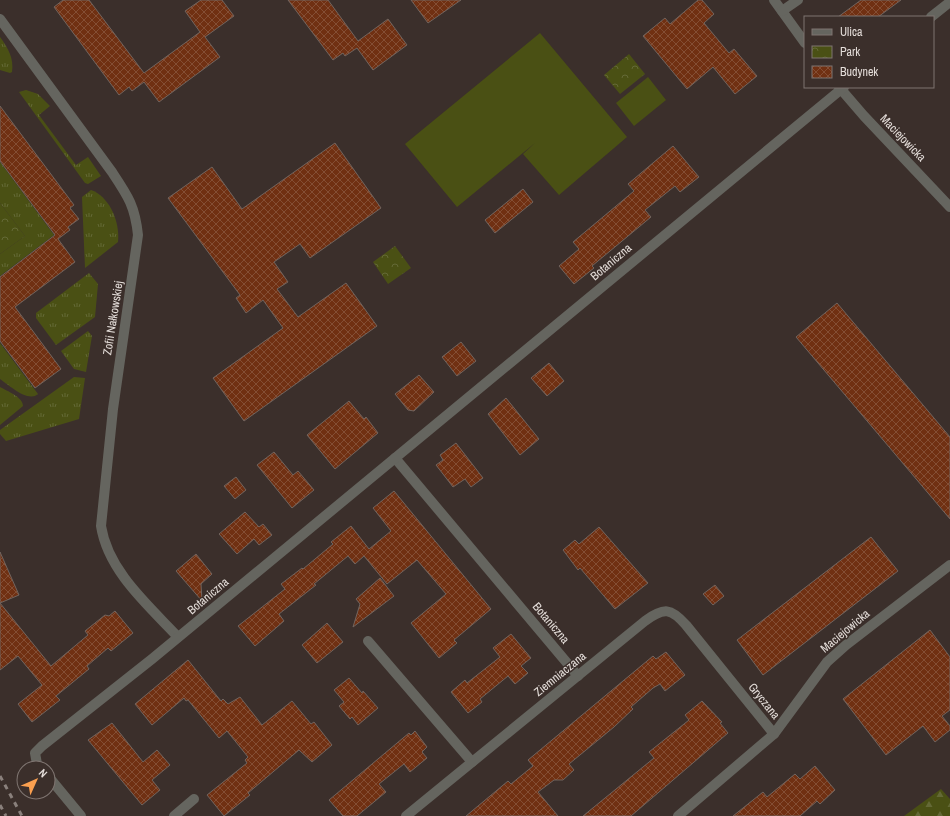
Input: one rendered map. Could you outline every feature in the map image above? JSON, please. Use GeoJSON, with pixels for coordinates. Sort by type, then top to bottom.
{"type":"FeatureCollection","features":[{"type":"Feature","properties":{"kind":"street"},"geometry":{"type":"LineString","coordinates":[[774,0],[804,41]]}},
{"type":"Feature","properties":{"kind":"street"},"geometry":{"type":"LineString","coordinates":[[782,11],[798,0]]}},
{"type":"Feature","properties":{"kind":"street"},"geometry":{"type":"LineString","coordinates":[[932,16],[950,2]]}},
{"type":"Feature","properties":{"kind":"street","name":"Zofii Nałkowskiej"},"geometry":{"type":"LineString","coordinates":[[0,19],[112,172],[126,192],[136,213],[138,235],[113,409],[101,526],[103,541],[120,573],[178,638]]}},
{"type":"Feature","properties":{"kind":"street","name":"Botaniczna"},"geometry":{"type":"LineString","coordinates":[[36,760],[35,753],[178,638],[841,88]]}},
{"type":"Feature","properties":{"kind":"street","name":"Maciejowicka"},"geometry":{"type":"LineString","coordinates":[[841,88],[950,207]]}},
{"type":"Feature","properties":{"kind":"street","name":"Botaniczna"},"geometry":{"type":"LineString","coordinates":[[395,458],[578,676]]}},
{"type":"Feature","properties":{"kind":"street","name":"Maciejowicka"},"geometry":{"type":"LineString","coordinates":[[774,734],[827,662],[846,645],[950,565]]}},
{"type":"Feature","properties":{"kind":"street","name":"Ziemniaczana"},"geometry":{"type":"LineString","coordinates":[[406,816],[650,617],[666,610]]}},
{"type":"Feature","properties":{"kind":"street","name":"Gryczana"},"geometry":{"type":"LineString","coordinates":[[666,610],[676,615],[686,625],[774,734],[678,816]]}},
{"type":"Feature","properties":{"kind":"street"},"geometry":{"type":"LineString","coordinates":[[368,642],[472,762]]}},
{"type":"Feature","properties":{"kind":"street"},"geometry":{"type":"LineString","coordinates":[[56,786],[81,816]]}},
{"type":"Feature","properties":{"kind":"street"},"geometry":{"type":"LineString","coordinates":[[174,816],[194,799]]}},
{"type":"Feature","properties":{"kind":"green space"},"geometry":{"type":"Polygon","coordinates":[[[540,33],[627,137],[559,195],[523,154],[535,143],[457,207],[405,144],[540,33]]]}},
{"type":"Feature","properties":{"kind":"green space"},"geometry":{"type":"Polygon","coordinates":[[[0,37],[8,49],[11,58],[12,72],[10,73],[0,70],[0,37]]]}},
{"type":"Feature","properties":{"kind":"green space"},"geometry":{"type":"Polygon","coordinates":[[[629,54],[645,74],[620,94],[604,75],[629,54]]]}},
{"type":"Feature","properties":{"kind":"green space"},"geometry":{"type":"Polygon","coordinates":[[[648,77],[666,100],[634,126],[616,103],[648,77]]]}},
{"type":"Feature","properties":{"kind":"green space"},"geometry":{"type":"Polygon","coordinates":[[[26,90],[38,94],[50,106],[39,115],[76,165],[88,157],[101,176],[88,184],[85,183],[19,92],[26,90]]]}},
{"type":"Feature","properties":{"kind":"green space"},"geometry":{"type":"Polygon","coordinates":[[[0,162],[54,235],[0,276],[0,254],[25,236],[0,203],[0,162]]]}},
{"type":"Feature","properties":{"kind":"green space"},"geometry":{"type":"Polygon","coordinates":[[[91,190],[104,198],[112,211],[117,226],[118,242],[85,268],[82,197],[91,190]]]}},
{"type":"Feature","properties":{"kind":"green space"},"geometry":{"type":"Polygon","coordinates":[[[0,203],[25,236],[0,254],[0,203]]]}},
{"type":"Feature","properties":{"kind":"green space"},"geometry":{"type":"Polygon","coordinates":[[[395,246],[411,268],[388,284],[373,262],[395,246]]]}},
{"type":"Feature","properties":{"kind":"green space"},"geometry":{"type":"Polygon","coordinates":[[[89,273],[98,284],[95,317],[56,345],[36,318],[36,313],[89,273]]]}},
{"type":"Feature","properties":{"kind":"green space"},"geometry":{"type":"Polygon","coordinates":[[[88,331],[92,336],[86,372],[74,369],[61,351],[88,331]]]}},
{"type":"Feature","properties":{"kind":"green space"},"geometry":{"type":"Polygon","coordinates":[[[0,343],[38,394],[34,396],[24,395],[0,379],[0,343]]]}},
{"type":"Feature","properties":{"kind":"green space"},"geometry":{"type":"Polygon","coordinates":[[[74,377],[85,378],[79,419],[6,441],[0,434],[0,430],[74,377]]]}},
{"type":"Feature","properties":{"kind":"green space"},"geometry":{"type":"Polygon","coordinates":[[[0,387],[18,397],[23,406],[0,425],[0,387]]]}},
{"type":"Feature","properties":{"kind":"green space"},"geometry":{"type":"Polygon","coordinates":[[[941,789],[950,799],[950,816],[904,816],[941,789]]]}},
{"type":"Feature","properties":{"kind":"building"},"geometry":{"type":"Polygon","coordinates":[[[63,0],[89,0],[144,73],[200,32],[185,11],[201,0],[222,0],[234,16],[205,37],[220,57],[159,102],[144,82],[132,91],[129,87],[119,95],[54,7],[63,0]]]}},
{"type":"Feature","properties":{"kind":"building"},"geometry":{"type":"Polygon","coordinates":[[[288,0],[328,0],[358,41],[388,19],[407,45],[373,70],[357,48],[345,56],[343,53],[333,60],[288,0]]]}},
{"type":"Feature","properties":{"kind":"building"},"geometry":{"type":"Polygon","coordinates":[[[411,0],[461,0],[428,23],[411,0]]]}},
{"type":"Feature","properties":{"kind":"building"},"geometry":{"type":"Polygon","coordinates":[[[698,0],[702,0],[714,14],[704,23],[729,53],[734,49],[757,76],[735,94],[713,67],[687,89],[643,36],[665,18],[670,24],[698,0]]]}},
{"type":"Feature","properties":{"kind":"building"},"geometry":{"type":"Polygon","coordinates":[[[861,0],[901,0],[879,16],[839,16],[861,0]]]}},
{"type":"Feature","properties":{"kind":"building"},"geometry":{"type":"Polygon","coordinates":[[[0,106],[74,205],[70,208],[79,219],[68,227],[70,230],[58,239],[75,262],[15,307],[61,369],[35,388],[0,341],[0,277],[55,235],[0,161],[0,106]]]}},
{"type":"Feature","properties":{"kind":"building"},"geometry":{"type":"Polygon","coordinates":[[[335,143],[381,208],[310,258],[300,244],[274,262],[288,282],[277,289],[298,317],[346,283],[377,326],[244,421],[213,378],[283,328],[263,300],[246,313],[236,298],[240,295],[168,198],[212,167],[242,209],[335,143]]]}},
{"type":"Feature","properties":{"kind":"building"},"geometry":{"type":"Polygon","coordinates":[[[673,146],[699,177],[680,192],[675,186],[645,210],[651,217],[592,266],[594,268],[574,284],[559,266],[579,249],[573,242],[634,191],[628,184],[673,146]]]}},
{"type":"Feature","properties":{"kind":"building"},"geometry":{"type":"Polygon","coordinates":[[[523,189],[533,202],[495,233],[485,220],[523,189]]]}},
{"type":"Feature","properties":{"kind":"building"},"geometry":{"type":"Polygon","coordinates":[[[837,303],[950,437],[950,519],[796,337],[837,303]]]}},
{"type":"Feature","properties":{"kind":"building"},"geometry":{"type":"Polygon","coordinates":[[[461,342],[476,361],[457,376],[442,357],[461,342]]]}},
{"type":"Feature","properties":{"kind":"building"},"geometry":{"type":"Polygon","coordinates":[[[549,363],[564,381],[547,396],[531,378],[549,363]]]}},
{"type":"Feature","properties":{"kind":"building"},"geometry":{"type":"Polygon","coordinates":[[[419,375],[434,392],[414,411],[408,410],[395,394],[419,375]]]}},
{"type":"Feature","properties":{"kind":"building"},"geometry":{"type":"Polygon","coordinates":[[[506,398],[539,439],[520,455],[488,414],[506,398]]]}},
{"type":"Feature","properties":{"kind":"building"},"geometry":{"type":"Polygon","coordinates":[[[349,401],[364,419],[366,417],[378,433],[335,469],[307,435],[349,401]]]}},
{"type":"Feature","properties":{"kind":"building"},"geometry":{"type":"Polygon","coordinates":[[[456,443],[483,478],[471,487],[465,479],[453,487],[436,465],[443,460],[440,455],[456,443]]]}},
{"type":"Feature","properties":{"kind":"building"},"geometry":{"type":"Polygon","coordinates":[[[274,452],[293,475],[298,471],[314,490],[292,508],[257,465],[274,452]]]}},
{"type":"Feature","properties":{"kind":"building"},"geometry":{"type":"Polygon","coordinates":[[[236,477],[246,490],[235,499],[224,486],[236,477]]]}},
{"type":"Feature","properties":{"kind":"building"},"geometry":{"type":"Polygon","coordinates":[[[394,491],[491,609],[454,640],[457,643],[439,658],[411,623],[446,594],[417,560],[387,584],[364,556],[355,564],[348,556],[314,584],[316,585],[279,614],[284,621],[255,646],[238,626],[285,589],[281,584],[302,568],[303,569],[333,544],[331,542],[351,526],[369,549],[391,531],[373,508],[394,491]]]}},
{"type":"Feature","properties":{"kind":"building"},"geometry":{"type":"Polygon","coordinates":[[[245,512],[259,527],[263,524],[272,535],[259,545],[254,539],[237,554],[219,534],[245,512]]]}},
{"type":"Feature","properties":{"kind":"building"},"geometry":{"type":"Polygon","coordinates":[[[599,527],[648,583],[615,609],[580,568],[578,570],[563,550],[575,540],[579,544],[599,527]]]}},
{"type":"Feature","properties":{"kind":"building"},"geometry":{"type":"Polygon","coordinates":[[[871,537],[898,571],[763,675],[737,640],[871,537]]]}},
{"type":"Feature","properties":{"kind":"building"},"geometry":{"type":"Polygon","coordinates":[[[0,552],[19,595],[0,603],[0,552]]]}},
{"type":"Feature","properties":{"kind":"building"},"geometry":{"type":"Polygon","coordinates":[[[196,554],[212,574],[201,584],[202,601],[176,571],[196,554]]]}},
{"type":"Feature","properties":{"kind":"building"},"geometry":{"type":"Polygon","coordinates":[[[380,578],[394,596],[353,627],[360,604],[356,599],[380,578]]]}},
{"type":"Feature","properties":{"kind":"building"},"geometry":{"type":"Polygon","coordinates":[[[715,585],[724,596],[713,605],[703,594],[715,585]]]}},
{"type":"Feature","properties":{"kind":"building"},"geometry":{"type":"Polygon","coordinates":[[[0,603],[51,666],[88,635],[85,631],[105,615],[109,616],[115,611],[133,633],[111,651],[108,648],[87,666],[89,669],[56,696],[60,700],[32,722],[18,704],[42,685],[18,656],[0,670],[0,603]]]}},
{"type":"Feature","properties":{"kind":"building"},"geometry":{"type":"Polygon","coordinates":[[[327,623],[343,642],[317,663],[302,645],[327,623]]]}},
{"type":"Feature","properties":{"kind":"building"},"geometry":{"type":"Polygon","coordinates":[[[930,630],[950,657],[950,710],[942,716],[950,726],[950,730],[935,742],[923,726],[886,755],[843,699],[930,630]]]}},
{"type":"Feature","properties":{"kind":"building"},"geometry":{"type":"Polygon","coordinates":[[[511,634],[531,658],[521,666],[528,673],[515,684],[508,676],[480,699],[482,702],[468,713],[451,692],[465,680],[467,683],[500,657],[493,648],[511,634]]]}},
{"type":"Feature","properties":{"kind":"building"},"geometry":{"type":"Polygon","coordinates":[[[666,652],[685,675],[665,691],[660,684],[653,688],[631,707],[633,709],[614,727],[569,764],[574,770],[563,780],[554,780],[538,792],[558,816],[466,816],[508,781],[511,784],[533,766],[528,760],[653,656],[656,659],[666,652]]]}},
{"type":"Feature","properties":{"kind":"building"},"geometry":{"type":"Polygon","coordinates":[[[188,660],[221,701],[223,699],[228,704],[240,697],[262,725],[292,701],[311,724],[314,722],[332,745],[312,762],[299,750],[248,793],[250,795],[224,816],[207,795],[247,763],[245,760],[248,757],[227,731],[219,738],[188,700],[186,701],[184,698],[152,725],[135,704],[188,660]]]}},
{"type":"Feature","properties":{"kind":"building"},"geometry":{"type":"Polygon","coordinates":[[[349,678],[378,708],[358,725],[352,717],[350,719],[339,706],[344,702],[334,690],[349,678]]]}},
{"type":"Feature","properties":{"kind":"building"},"geometry":{"type":"Polygon","coordinates":[[[702,701],[722,722],[720,723],[728,733],[631,816],[583,816],[654,758],[649,752],[689,720],[685,715],[702,701]]]}},
{"type":"Feature","properties":{"kind":"building"},"geometry":{"type":"Polygon","coordinates":[[[112,723],[143,762],[157,750],[170,765],[152,780],[160,790],[142,805],[88,740],[112,723]]]}},
{"type":"Feature","properties":{"kind":"building"},"geometry":{"type":"Polygon","coordinates":[[[415,731],[427,747],[422,752],[427,758],[410,772],[404,764],[379,784],[386,792],[357,816],[343,816],[329,800],[409,733],[411,735],[415,731]]]}},
{"type":"Feature","properties":{"kind":"building"},"geometry":{"type":"Polygon","coordinates":[[[815,766],[835,790],[820,804],[817,801],[800,816],[733,816],[763,792],[767,797],[795,774],[800,779],[815,766]]]}},
{"type":"Feature","properties":{"kind":"railway"},"geometry":{"type":"LineString","coordinates":[[0,776],[22,816]]}},
{"type":"Feature","properties":{"kind":"railway"},"geometry":{"type":"LineString","coordinates":[[0,805],[6,816]]}}]}
